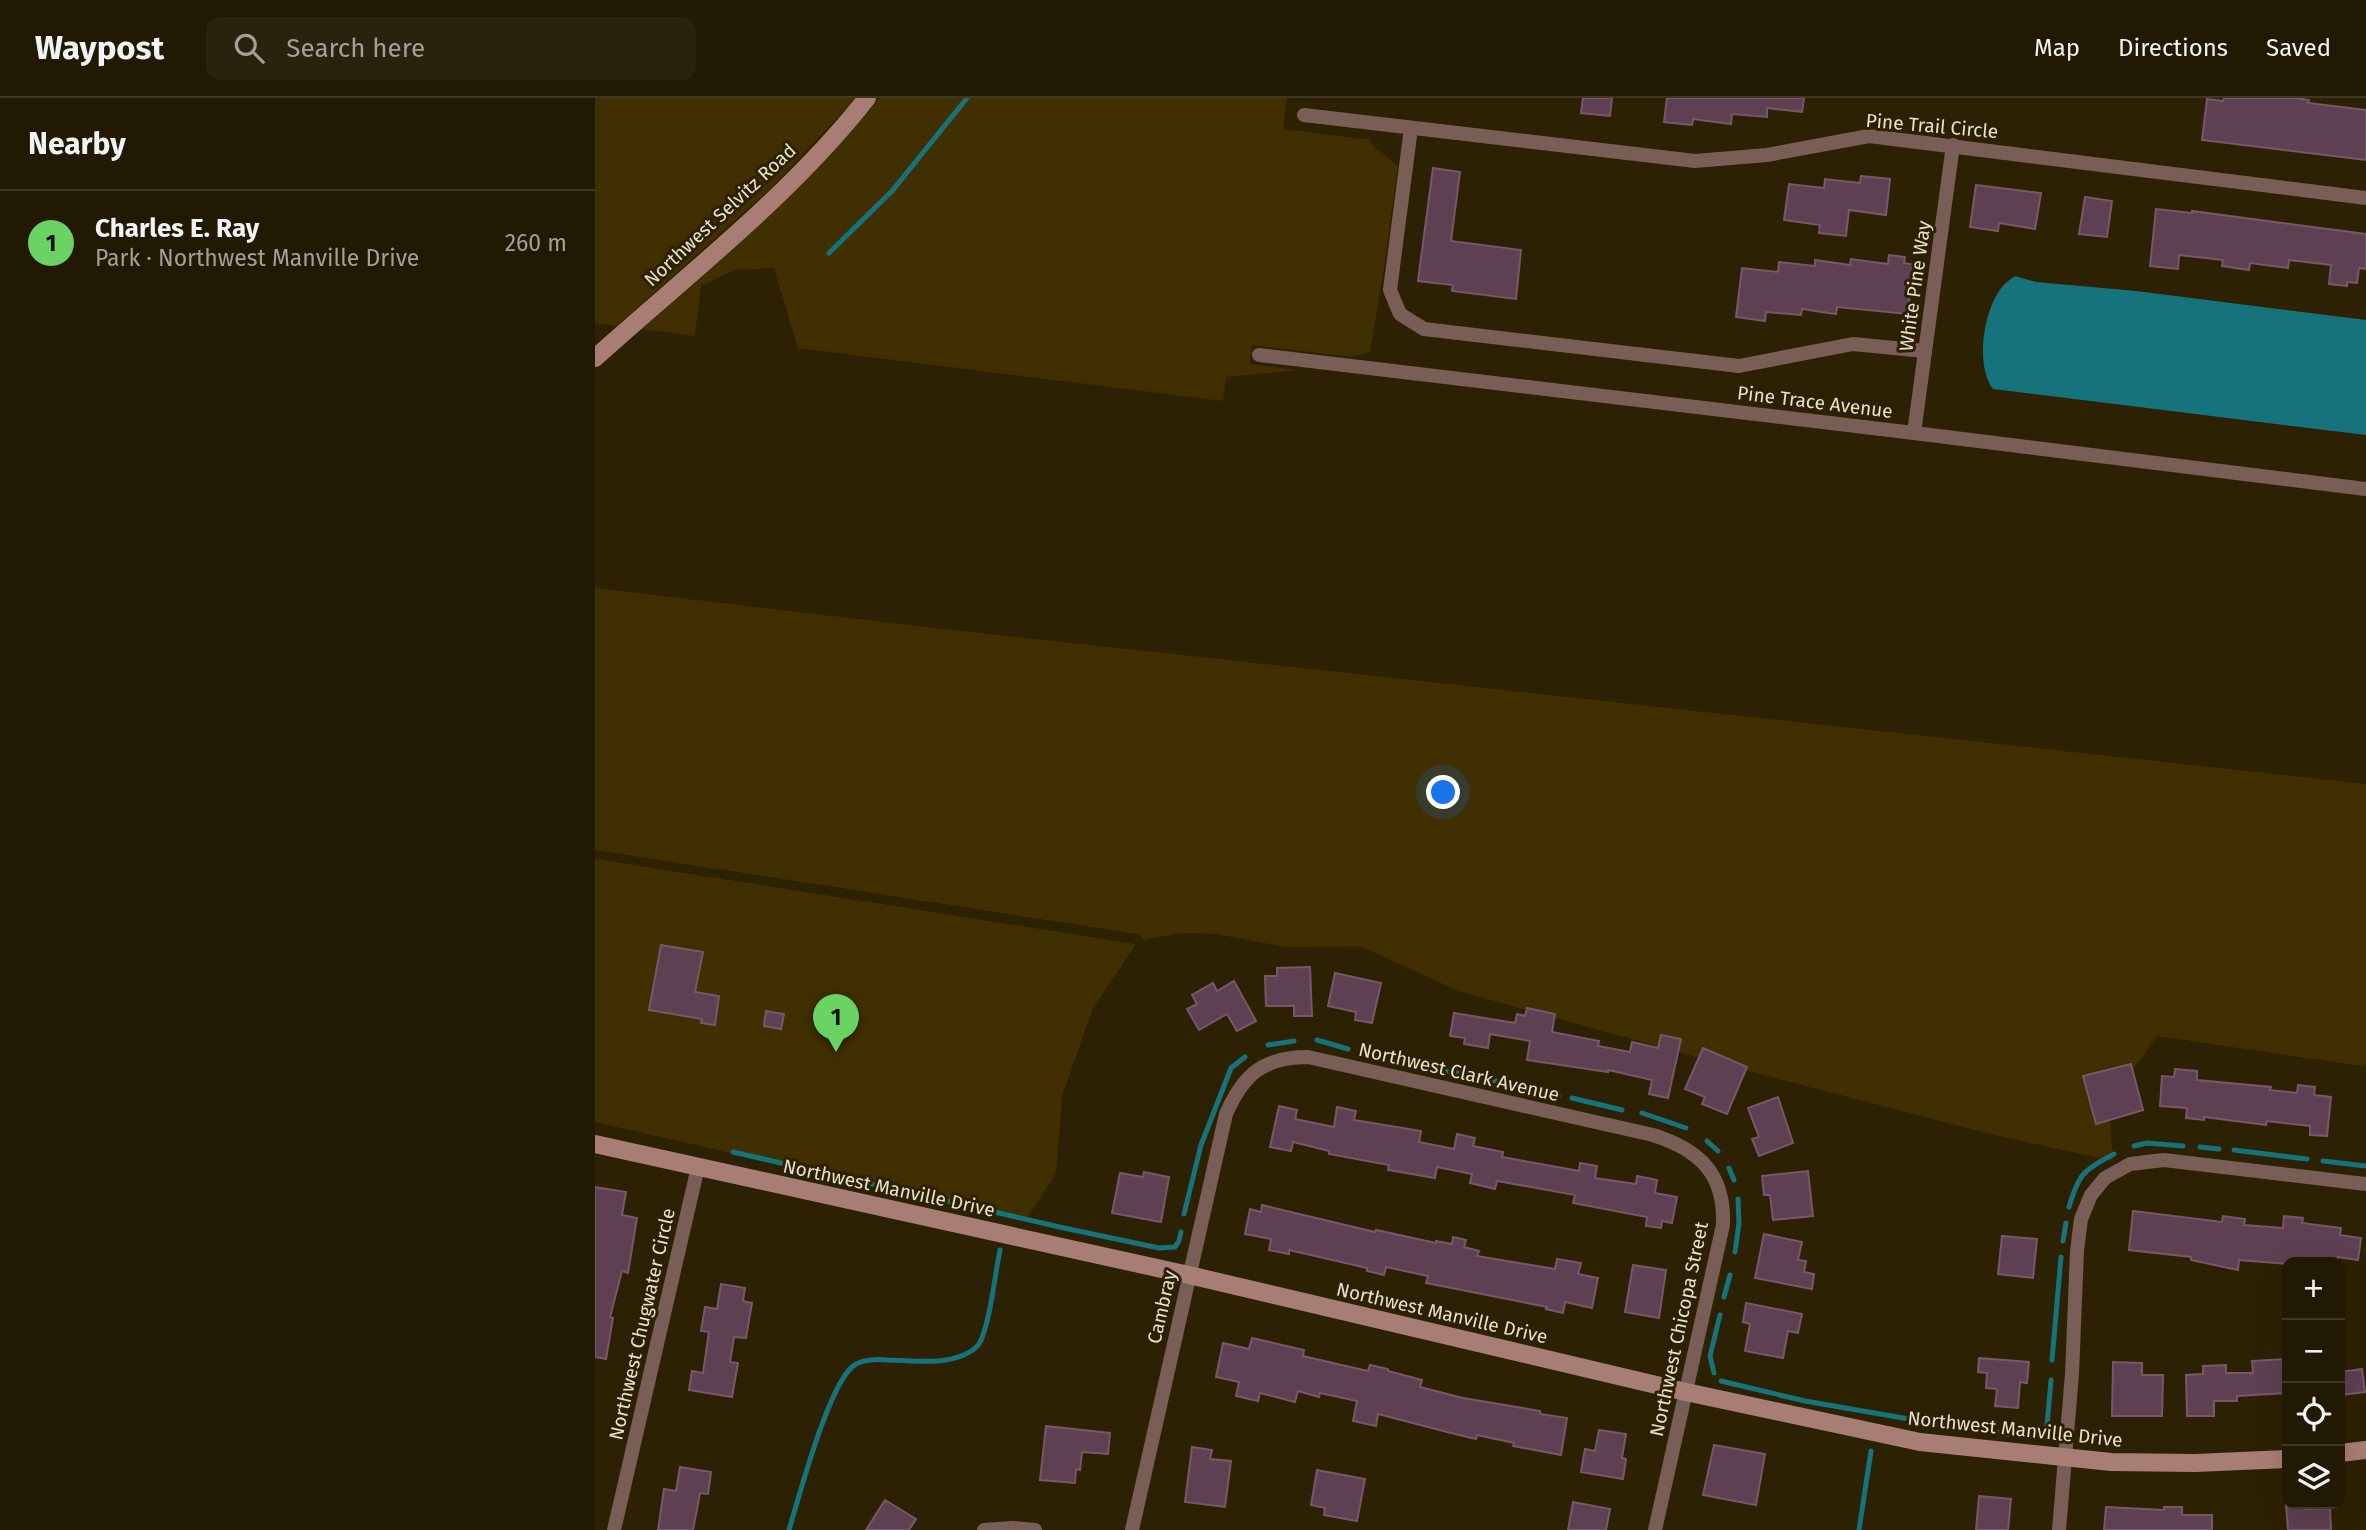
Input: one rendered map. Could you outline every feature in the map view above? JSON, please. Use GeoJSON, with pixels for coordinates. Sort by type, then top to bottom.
{"type":"FeatureCollection","features":[{"type":"Feature","properties":{"kind":"street","name":"Northwest Selvitz Road"},"geometry":{"type":"LineString","coordinates":[[595,358],[776,197],[867,98]]}},
{"type":"Feature","properties":{"kind":"street","name":"Pine Trail Circle"},"geometry":{"type":"LineString","coordinates":[[1304,115],[1695,161],[1767,155],[1869,136],[2366,198]]}},
{"type":"Feature","properties":{"kind":"street"},"geometry":{"type":"LineString","coordinates":[[1411,128],[1390,290],[1400,314],[1424,329],[1739,366],[1853,344],[1925,351]]}},
{"type":"Feature","properties":{"kind":"street","name":"White Pine Way"},"geometry":{"type":"LineString","coordinates":[[1914,433],[1953,145]]}},
{"type":"Feature","properties":{"kind":"street","name":"Pine Trace Avenue"},"geometry":{"type":"LineString","coordinates":[[1259,355],[2366,489]]}},
{"type":"Feature","properties":{"kind":"street","name":"Northwest Clark Avenue"},"geometry":{"type":"LineString","coordinates":[[1235,1094],[1244,1081],[1268,1063],[1291,1057],[1308,1057],[1653,1135],[1685,1147]]}},
{"type":"Feature","properties":{"kind":"street","name":"Cambray"},"geometry":{"type":"LineString","coordinates":[[1132,1530],[1226,1115],[1235,1094]]}},
{"type":"Feature","properties":{"kind":"street","name":"Northwest Manville Drive"},"geometry":{"type":"LineString","coordinates":[[595,1144],[1189,1275],[1686,1392],[1920,1442],[2111,1462],[2282,1459]]}},
{"type":"Feature","properties":{"kind":"street","name":"Northwest Chicopa Street"},"geometry":{"type":"LineString","coordinates":[[1654,1530],[1719,1248],[1723,1215],[1720,1192],[1712,1172],[1685,1147]]}},
{"type":"Feature","properties":{"kind":"street"},"geometry":{"type":"LineString","coordinates":[[2059,1530],[2081,1219],[2091,1195],[2105,1178],[2130,1164],[2144,1160],[2164,1160],[2366,1184]]}},
{"type":"Feature","properties":{"kind":"street","name":"Northwest Chugwater Circle"},"geometry":{"type":"LineString","coordinates":[[614,1530],[698,1167]]}},
{"type":"Feature","properties":{"kind":"street"},"geometry":{"type":"LineString","coordinates":[[2345,1452],[2366,1450]]}},
{"type":"Feature","properties":{"kind":"street"},"geometry":{"type":"LineString","coordinates":[[984,1530],[1035,1530]]}},
{"type":"Feature","properties":{"kind":"shaded area"},"geometry":{"type":"Polygon","coordinates":[[[595,98],[856,98],[770,189],[617,326],[595,323],[595,98]]]}},
{"type":"Feature","properties":{"kind":"shaded area"},"geometry":{"type":"Polygon","coordinates":[[[879,98],[1287,98],[1283,129],[1371,140],[1372,145],[1398,166],[1370,352],[1352,357],[1252,345],[1250,364],[1297,370],[1226,377],[1223,401],[798,348],[774,268],[734,270],[701,286],[695,336],[642,329],[795,190],[879,98]]]}},
{"type":"Feature","properties":{"kind":"shaded area"},"geometry":{"type":"Polygon","coordinates":[[[595,588],[934,628],[2366,784],[2366,1064],[2362,1066],[2157,1036],[2109,1103],[2113,1161],[1990,1134],[1458,991],[1360,946],[1286,947],[1216,934],[1182,933],[1144,940],[1138,934],[595,850],[595,588]]]}},
{"type":"Feature","properties":{"kind":"shaded area"},"geometry":{"type":"Polygon","coordinates":[[[595,859],[1136,944],[1093,1008],[1062,1096],[1056,1173],[1026,1220],[595,1122],[595,859]]]}},
{"type":"Feature","properties":{"kind":"water"},"geometry":{"type":"Polygon","coordinates":[[[2015,276],[2036,282],[2136,291],[2366,320],[2366,435],[1993,389],[1984,366],[1986,323],[1996,296],[2015,276]]]}},
{"type":"Feature","properties":{"kind":"building"},"geometry":{"type":"Polygon","coordinates":[[[1583,98],[1612,98],[1610,116],[1581,113],[1583,98]]]}},
{"type":"Feature","properties":{"kind":"building"},"geometry":{"type":"Polygon","coordinates":[[[1667,98],[1804,98],[1802,112],[1767,108],[1767,117],[1732,114],[1731,124],[1693,119],[1692,125],[1664,122],[1667,98]]]}},
{"type":"Feature","properties":{"kind":"building"},"geometry":{"type":"Polygon","coordinates":[[[2224,98],[2296,98],[2309,100],[2308,103],[2366,110],[2366,160],[2202,140],[2207,99],[2223,101],[2224,98]]]}},
{"type":"Feature","properties":{"kind":"building"},"geometry":{"type":"Polygon","coordinates":[[[1433,168],[1460,172],[1451,241],[1521,250],[1516,299],[1452,291],[1453,285],[1418,281],[1433,168]]]}},
{"type":"Feature","properties":{"kind":"building"},"geometry":{"type":"Polygon","coordinates":[[[1861,176],[1890,179],[1886,215],[1849,210],[1846,236],[1819,233],[1820,225],[1784,220],[1789,184],[1824,188],[1825,179],[1860,183],[1861,176]]]}},
{"type":"Feature","properties":{"kind":"building"},"geometry":{"type":"Polygon","coordinates":[[[1976,185],[2041,193],[2035,229],[1999,223],[1998,231],[1970,227],[1976,185]]]}},
{"type":"Feature","properties":{"kind":"building"},"geometry":{"type":"Polygon","coordinates":[[[2085,197],[2112,201],[2107,237],[2079,234],[2085,197]]]}},
{"type":"Feature","properties":{"kind":"building"},"geometry":{"type":"Polygon","coordinates":[[[2156,209],[2192,211],[2366,234],[2366,269],[2359,268],[2357,283],[2347,282],[2347,286],[2329,284],[2331,265],[2289,260],[2288,268],[2250,263],[2249,270],[2222,266],[2223,260],[2179,255],[2178,269],[2150,266],[2156,209]]]}},
{"type":"Feature","properties":{"kind":"building"},"geometry":{"type":"Polygon","coordinates":[[[1889,255],[1905,257],[1904,263],[1915,265],[1907,314],[1837,307],[1836,314],[1802,309],[1801,315],[1766,312],[1765,321],[1736,317],[1742,268],[1778,272],[1779,262],[1815,266],[1815,260],[1850,265],[1851,259],[1888,264],[1889,255]]]}},
{"type":"Feature","properties":{"kind":"building"},"geometry":{"type":"Polygon","coordinates":[[[661,945],[703,952],[695,992],[719,996],[715,1025],[701,1023],[702,1019],[649,1010],[661,945]]]}},
{"type":"Feature","properties":{"kind":"building"},"geometry":{"type":"Polygon","coordinates":[[[1310,967],[1312,1016],[1294,1016],[1294,1006],[1266,1006],[1265,976],[1277,976],[1277,968],[1310,967]]]}},
{"type":"Feature","properties":{"kind":"building"},"geometry":{"type":"Polygon","coordinates":[[[1335,973],[1381,983],[1372,1023],[1355,1020],[1356,1012],[1328,1006],[1335,973]]]}},
{"type":"Feature","properties":{"kind":"building"},"geometry":{"type":"Polygon","coordinates":[[[1234,981],[1256,1021],[1237,1031],[1227,1014],[1199,1030],[1187,1009],[1197,1004],[1192,995],[1213,983],[1217,991],[1234,981]]]}},
{"type":"Feature","properties":{"kind":"building"},"geometry":{"type":"Polygon","coordinates":[[[1527,1008],[1555,1014],[1552,1032],[1599,1041],[1598,1046],[1630,1052],[1632,1042],[1658,1048],[1661,1035],[1681,1039],[1668,1098],[1649,1094],[1652,1080],[1608,1070],[1527,1060],[1530,1041],[1490,1034],[1488,1048],[1464,1044],[1465,1038],[1450,1036],[1454,1013],[1515,1023],[1517,1014],[1525,1016],[1527,1008]]]}},
{"type":"Feature","properties":{"kind":"building"},"geometry":{"type":"Polygon","coordinates":[[[766,1011],[784,1014],[781,1029],[764,1026],[766,1011]]]}},
{"type":"Feature","properties":{"kind":"building"},"geometry":{"type":"Polygon","coordinates":[[[1703,1048],[1747,1067],[1727,1114],[1702,1104],[1705,1097],[1685,1089],[1703,1048]]]}},
{"type":"Feature","properties":{"kind":"building"},"geometry":{"type":"Polygon","coordinates":[[[2131,1064],[2143,1110],[2096,1124],[2083,1076],[2131,1064]]]}},
{"type":"Feature","properties":{"kind":"building"},"geometry":{"type":"Polygon","coordinates":[[[2175,1069],[2197,1071],[2197,1080],[2271,1087],[2270,1090],[2297,1093],[2298,1085],[2315,1087],[2314,1095],[2331,1097],[2327,1136],[2310,1135],[2310,1126],[2267,1121],[2266,1125],[2204,1117],[2204,1120],[2186,1118],[2187,1108],[2160,1106],[2162,1076],[2174,1077],[2175,1069]]]}},
{"type":"Feature","properties":{"kind":"building"},"geometry":{"type":"Polygon","coordinates":[[[1778,1097],[1793,1143],[1759,1156],[1752,1139],[1759,1137],[1748,1108],[1778,1097]]]}},
{"type":"Feature","properties":{"kind":"building"},"geometry":{"type":"Polygon","coordinates":[[[1279,1106],[1297,1110],[1295,1119],[1334,1127],[1337,1107],[1356,1111],[1354,1120],[1421,1131],[1419,1142],[1454,1149],[1457,1134],[1475,1138],[1473,1146],[1503,1152],[1502,1157],[1579,1171],[1580,1163],[1597,1166],[1595,1178],[1636,1184],[1637,1176],[1657,1180],[1655,1193],[1677,1197],[1672,1223],[1662,1221],[1661,1228],[1646,1226],[1647,1217],[1573,1203],[1575,1195],[1497,1181],[1495,1189],[1470,1183],[1472,1174],[1437,1167],[1435,1178],[1388,1170],[1389,1165],[1329,1154],[1329,1151],[1293,1142],[1291,1151],[1270,1147],[1279,1106]]]}},
{"type":"Feature","properties":{"kind":"building"},"geometry":{"type":"Polygon","coordinates":[[[1808,1171],[1813,1216],[1773,1220],[1770,1195],[1764,1195],[1762,1176],[1808,1171]]]}},
{"type":"Feature","properties":{"kind":"building"},"geometry":{"type":"Polygon","coordinates":[[[1144,1172],[1169,1177],[1161,1222],[1112,1213],[1120,1173],[1143,1177],[1144,1172]]]}},
{"type":"Feature","properties":{"kind":"building"},"geometry":{"type":"Polygon","coordinates":[[[595,1187],[626,1192],[622,1215],[637,1218],[628,1273],[622,1271],[610,1317],[613,1318],[606,1359],[595,1357],[595,1187]]]}},
{"type":"Feature","properties":{"kind":"building"},"geometry":{"type":"Polygon","coordinates":[[[1262,1205],[1375,1232],[1376,1230],[1436,1243],[1452,1244],[1453,1237],[1466,1240],[1464,1247],[1479,1251],[1477,1256],[1555,1269],[1557,1259],[1581,1263],[1578,1274],[1598,1278],[1592,1308],[1565,1302],[1563,1313],[1546,1309],[1547,1307],[1426,1283],[1428,1276],[1386,1267],[1384,1275],[1367,1271],[1367,1268],[1289,1250],[1289,1254],[1269,1250],[1271,1239],[1245,1234],[1250,1209],[1261,1212],[1262,1205]]]}},
{"type":"Feature","properties":{"kind":"building"},"geometry":{"type":"Polygon","coordinates":[[[2133,1211],[2222,1222],[2223,1216],[2245,1219],[2244,1225],[2283,1228],[2284,1216],[2303,1218],[2302,1223],[2341,1228],[2340,1235],[2361,1238],[2358,1260],[2345,1257],[2282,1257],[2282,1264],[2239,1260],[2238,1270],[2191,1260],[2191,1257],[2129,1250],[2133,1211]]]}},
{"type":"Feature","properties":{"kind":"building"},"geometry":{"type":"Polygon","coordinates":[[[1764,1234],[1802,1242],[1798,1260],[1806,1261],[1804,1272],[1814,1274],[1812,1289],[1755,1278],[1764,1234]]]}},
{"type":"Feature","properties":{"kind":"building"},"geometry":{"type":"Polygon","coordinates":[[[2002,1236],[2037,1239],[2033,1278],[1998,1274],[2002,1236]]]}},
{"type":"Feature","properties":{"kind":"building"},"geometry":{"type":"Polygon","coordinates":[[[1633,1265],[1666,1270],[1659,1318],[1625,1312],[1633,1265]]]}},
{"type":"Feature","properties":{"kind":"building"},"geometry":{"type":"Polygon","coordinates":[[[721,1284],[745,1288],[743,1301],[752,1303],[746,1338],[734,1337],[730,1362],[738,1363],[732,1397],[689,1390],[692,1371],[703,1373],[709,1332],[701,1331],[705,1307],[717,1309],[721,1284]]]}},
{"type":"Feature","properties":{"kind":"building"},"geometry":{"type":"Polygon","coordinates":[[[1746,1303],[1802,1314],[1798,1333],[1788,1331],[1783,1358],[1745,1351],[1750,1324],[1743,1322],[1746,1303]]]}},
{"type":"Feature","properties":{"kind":"building"},"geometry":{"type":"Polygon","coordinates":[[[1252,1338],[1304,1350],[1303,1356],[1368,1371],[1370,1365],[1388,1369],[1422,1380],[1420,1387],[1463,1398],[1567,1418],[1561,1455],[1513,1446],[1514,1443],[1477,1435],[1476,1439],[1378,1414],[1376,1426],[1353,1421],[1357,1401],[1320,1393],[1319,1397],[1298,1391],[1295,1402],[1260,1393],[1258,1401],[1236,1396],[1239,1382],[1216,1377],[1223,1343],[1249,1349],[1252,1338]]]}},
{"type":"Feature","properties":{"kind":"building"},"geometry":{"type":"Polygon","coordinates":[[[1979,1358],[2029,1362],[2027,1383],[2020,1382],[2018,1408],[1995,1406],[1997,1389],[1986,1388],[1987,1373],[1978,1372],[1979,1358]]]}},
{"type":"Feature","properties":{"kind":"building"},"geometry":{"type":"Polygon","coordinates":[[[2282,1359],[2282,1393],[2237,1396],[2237,1401],[2214,1401],[2214,1416],[2187,1416],[2186,1375],[2203,1374],[2203,1366],[2226,1365],[2226,1373],[2253,1373],[2252,1361],[2282,1359]]]}},
{"type":"Feature","properties":{"kind":"building"},"geometry":{"type":"Polygon","coordinates":[[[2113,1362],[2142,1363],[2142,1375],[2163,1375],[2162,1416],[2112,1416],[2113,1362]]]}},
{"type":"Feature","properties":{"kind":"building"},"geometry":{"type":"Polygon","coordinates":[[[2362,1369],[2365,1392],[2345,1394],[2345,1371],[2362,1369]]]}},
{"type":"Feature","properties":{"kind":"building"},"geometry":{"type":"Polygon","coordinates":[[[1046,1426],[1110,1433],[1108,1454],[1082,1452],[1080,1470],[1076,1469],[1075,1483],[1040,1480],[1046,1426]]]}},
{"type":"Feature","properties":{"kind":"building"},"geometry":{"type":"Polygon","coordinates":[[[1599,1430],[1626,1434],[1622,1458],[1626,1459],[1623,1479],[1581,1472],[1585,1449],[1595,1451],[1599,1430]]]}},
{"type":"Feature","properties":{"kind":"building"},"geometry":{"type":"Polygon","coordinates":[[[1714,1445],[1765,1454],[1756,1505],[1703,1495],[1714,1445]]]}},
{"type":"Feature","properties":{"kind":"building"},"geometry":{"type":"Polygon","coordinates":[[[1192,1447],[1212,1450],[1210,1459],[1231,1461],[1225,1507],[1185,1502],[1192,1447]]]}},
{"type":"Feature","properties":{"kind":"building"},"geometry":{"type":"Polygon","coordinates":[[[680,1467],[711,1472],[708,1494],[700,1493],[693,1530],[658,1530],[664,1489],[676,1491],[680,1467]]]}},
{"type":"Feature","properties":{"kind":"building"},"geometry":{"type":"Polygon","coordinates":[[[1317,1470],[1365,1479],[1357,1521],[1324,1515],[1325,1508],[1311,1505],[1317,1470]]]}},
{"type":"Feature","properties":{"kind":"building"},"geometry":{"type":"Polygon","coordinates":[[[1979,1496],[2011,1499],[2008,1530],[1976,1530],[1979,1496]]]}},
{"type":"Feature","properties":{"kind":"building"},"geometry":{"type":"Polygon","coordinates":[[[885,1500],[916,1519],[909,1530],[866,1530],[885,1500]]]}},
{"type":"Feature","properties":{"kind":"building"},"geometry":{"type":"Polygon","coordinates":[[[1573,1502],[1610,1509],[1606,1530],[1568,1530],[1573,1502]]]}},
{"type":"Feature","properties":{"kind":"building"},"geometry":{"type":"Polygon","coordinates":[[[2106,1507],[2164,1510],[2164,1507],[2182,1507],[2182,1515],[2212,1515],[2212,1530],[2104,1530],[2106,1507]]]}},
{"type":"Feature","properties":{"kind":"building"},"geometry":{"type":"Polygon","coordinates":[[[2286,1509],[2330,1509],[2331,1530],[2288,1530],[2286,1509]]]}},
{"type":"Feature","properties":{"kind":"waterway"},"geometry":{"type":"LineString","coordinates":[[829,253],[892,191],[967,98]]}},
{"type":"Feature","properties":{"kind":"waterway"},"geometry":{"type":"LineString","coordinates":[[1317,1040],[1348,1049]]}},
{"type":"Feature","properties":{"kind":"waterway"},"geometry":{"type":"LineString","coordinates":[[1268,1045],[1294,1041]]}},
{"type":"Feature","properties":{"kind":"waterway"},"geometry":{"type":"LineString","coordinates":[[1366,1053],[1469,1076]]}},
{"type":"Feature","properties":{"kind":"waterway"},"geometry":{"type":"LineString","coordinates":[[1184,1214],[1201,1145],[1231,1068],[1245,1057]]}},
{"type":"Feature","properties":{"kind":"waterway"},"geometry":{"type":"LineString","coordinates":[[1481,1079],[1496,1081]]}},
{"type":"Feature","properties":{"kind":"waterway"},"geometry":{"type":"LineString","coordinates":[[1511,1085],[1559,1096]]}},
{"type":"Feature","properties":{"kind":"waterway"},"geometry":{"type":"LineString","coordinates":[[1572,1098],[1622,1110]]}},
{"type":"Feature","properties":{"kind":"waterway"},"geometry":{"type":"LineString","coordinates":[[1642,1113],[1686,1128]]}},
{"type":"Feature","properties":{"kind":"waterway"},"geometry":{"type":"LineString","coordinates":[[1707,1141],[1718,1151]]}},
{"type":"Feature","properties":{"kind":"waterway"},"geometry":{"type":"LineString","coordinates":[[2134,1146],[2147,1143],[2183,1146]]}},
{"type":"Feature","properties":{"kind":"waterway"},"geometry":{"type":"LineString","coordinates":[[2200,1147],[2219,1149]]}},
{"type":"Feature","properties":{"kind":"waterway"},"geometry":{"type":"LineString","coordinates":[[2234,1150],[2307,1159]]}},
{"type":"Feature","properties":{"kind":"waterway"},"geometry":{"type":"LineString","coordinates":[[733,1152],[1159,1248],[1175,1247],[1181,1232]]}},
{"type":"Feature","properties":{"kind":"waterway"},"geometry":{"type":"LineString","coordinates":[[2069,1207],[2084,1174],[2114,1154]]}},
{"type":"Feature","properties":{"kind":"waterway"},"geometry":{"type":"LineString","coordinates":[[2323,1161],[2366,1166]]}},
{"type":"Feature","properties":{"kind":"waterway"},"geometry":{"type":"LineString","coordinates":[[1729,1168],[1734,1180]]}},
{"type":"Feature","properties":{"kind":"waterway"},"geometry":{"type":"LineString","coordinates":[[1735,1252],[1739,1223],[1738,1199]]}},
{"type":"Feature","properties":{"kind":"waterway"},"geometry":{"type":"LineString","coordinates":[[2063,1241],[2066,1223]]}},
{"type":"Feature","properties":{"kind":"waterway"},"geometry":{"type":"LineString","coordinates":[[789,1530],[824,1419],[833,1397],[852,1367],[864,1361],[939,1361],[959,1356],[976,1347],[986,1325],[1000,1250]]}},
{"type":"Feature","properties":{"kind":"waterway"},"geometry":{"type":"LineString","coordinates":[[2052,1360],[2061,1257]]}},
{"type":"Feature","properties":{"kind":"waterway"},"geometry":{"type":"LineString","coordinates":[[1724,1297],[1730,1275]]}},
{"type":"Feature","properties":{"kind":"waterway"},"geometry":{"type":"LineString","coordinates":[[1714,1373],[1710,1356],[1720,1315]]}},
{"type":"Feature","properties":{"kind":"waterway"},"geometry":{"type":"LineString","coordinates":[[2041,1432],[2047,1426],[2051,1380]]}},
{"type":"Feature","properties":{"kind":"waterway"},"geometry":{"type":"LineString","coordinates":[[1721,1381],[1805,1401],[2028,1437]]}},
{"type":"Feature","properties":{"kind":"waterway"},"geometry":{"type":"LineString","coordinates":[[1859,1530],[1871,1451]]}},
{"type":"Feature","properties":{"kind":"place","name":"Charles E. Ray"},"geometry":{"type":"Point","coordinates":[836,1052]}}]}
